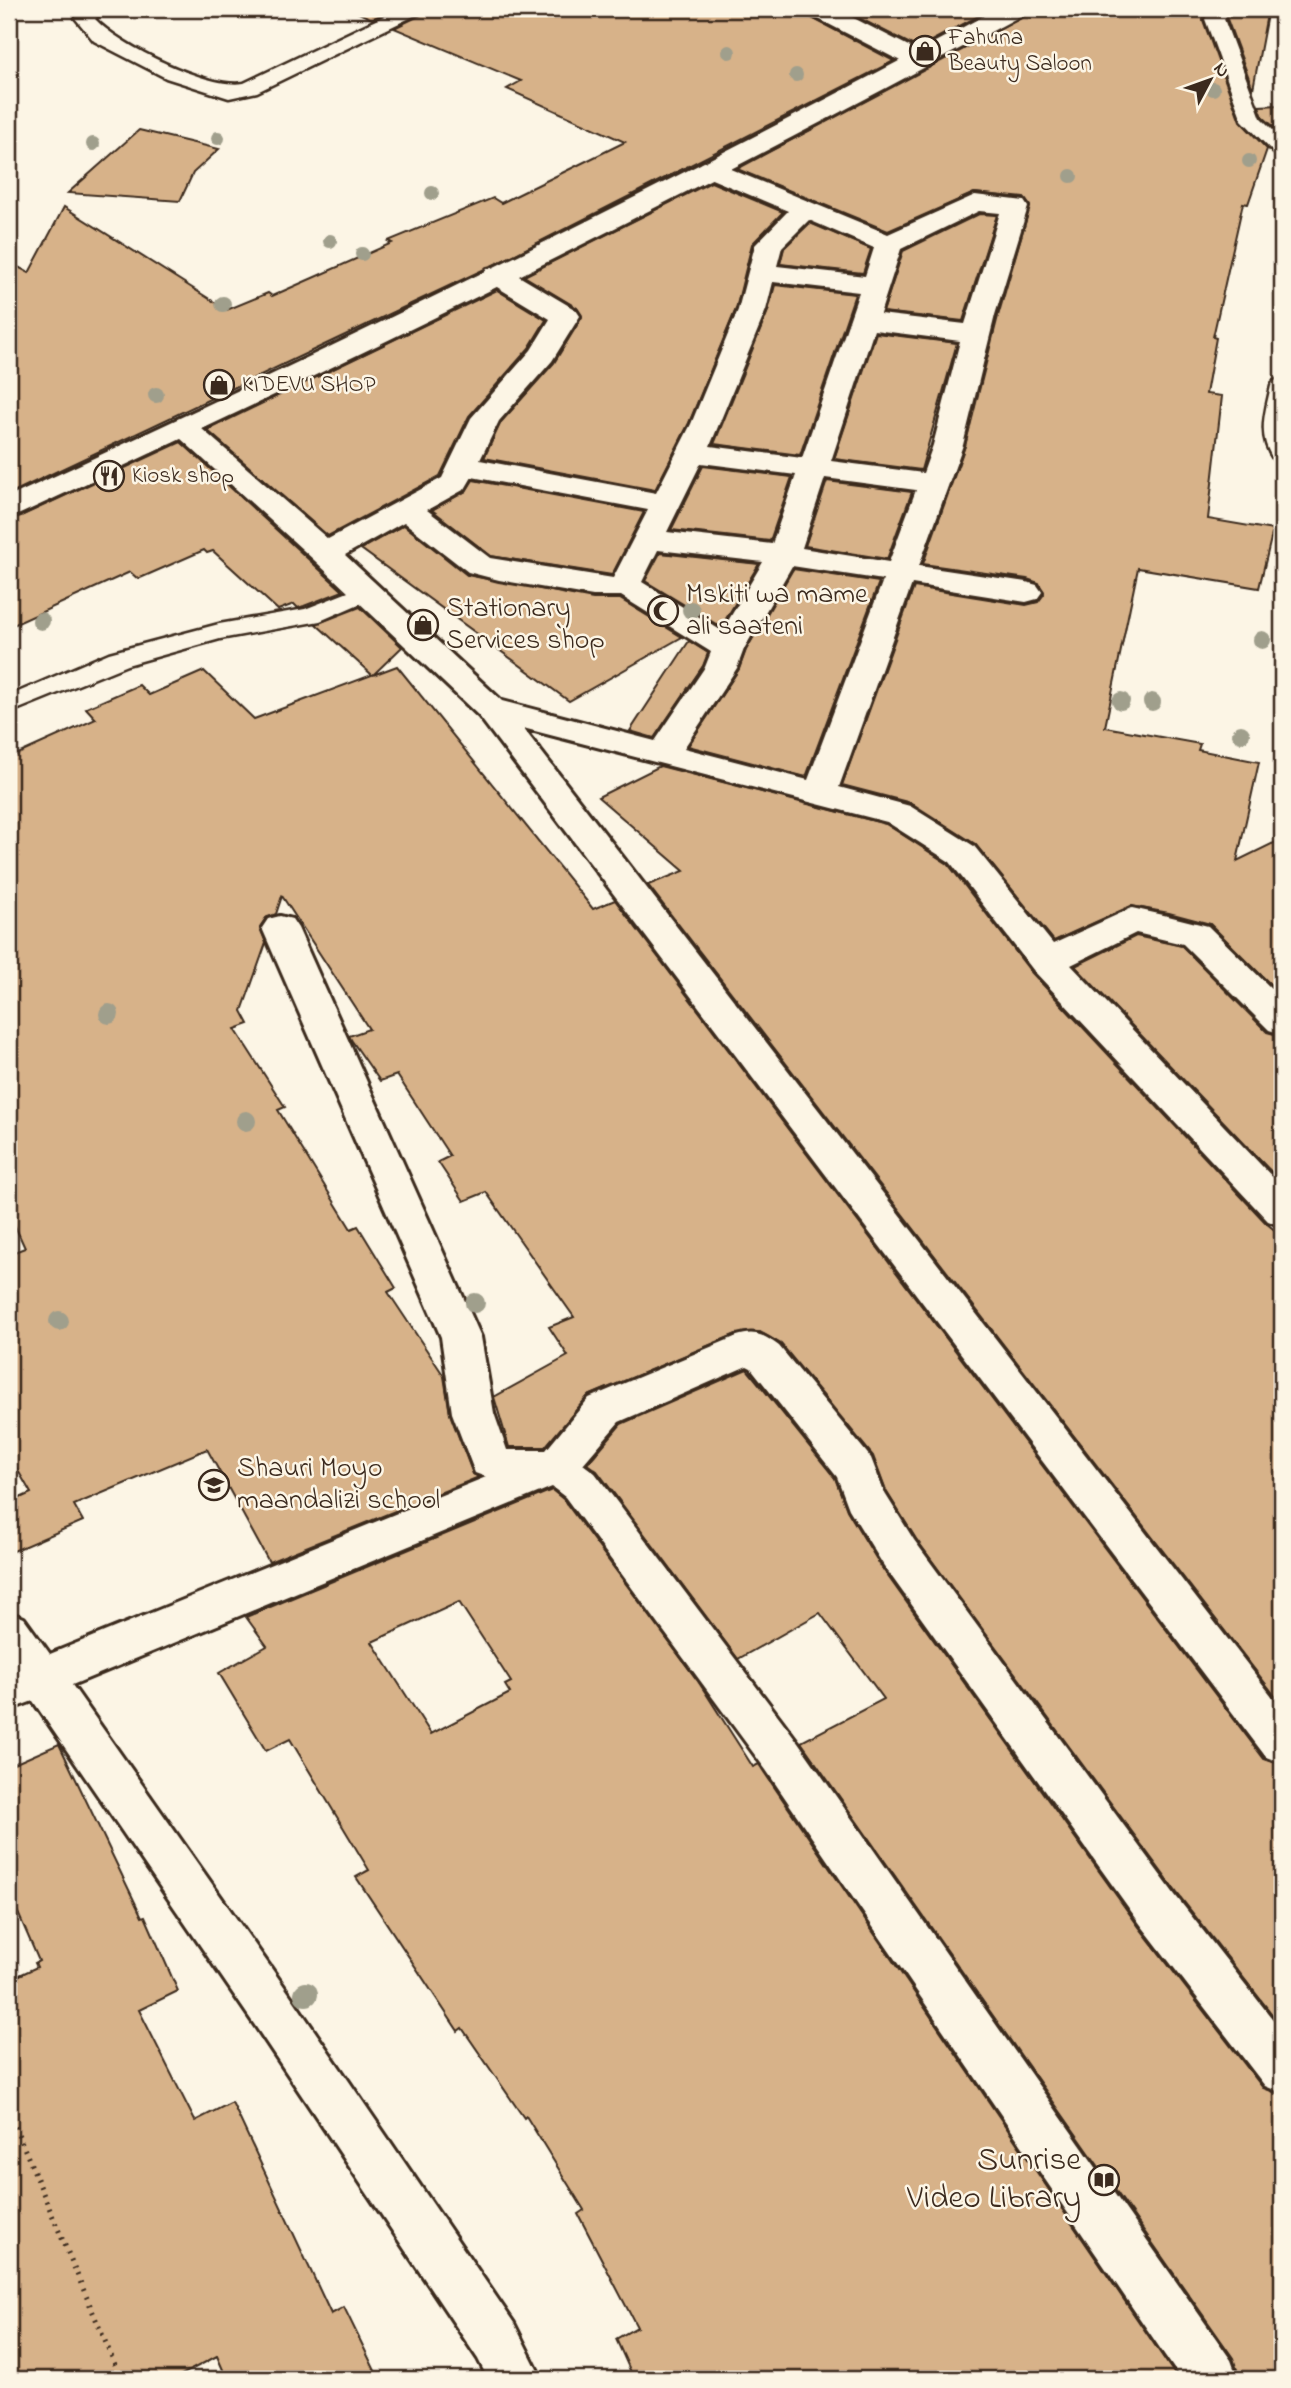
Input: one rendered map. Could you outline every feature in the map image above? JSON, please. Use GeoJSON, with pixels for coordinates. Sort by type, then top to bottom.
{"type":"FeatureCollection","features":[{"type":"Feature","properties":{"kind":"street"},"geometry":{"type":"LineString","coordinates":[[818,9],[919,61]]}},
{"type":"Feature","properties":{"kind":"street"},"geometry":{"type":"LineString","coordinates":[[9,508],[184,428],[711,169],[1015,9]]}},
{"type":"Feature","properties":{"kind":"street"},"geometry":{"type":"LineString","coordinates":[[711,169],[889,244]]}},
{"type":"Feature","properties":{"kind":"street"},"geometry":{"type":"LineString","coordinates":[[663,754],[721,668],[728,649],[783,555],[889,244],[975,203],[1015,207],[976,334],[948,445],[819,795]]}},
{"type":"Feature","properties":{"kind":"street"},"geometry":{"type":"LineString","coordinates":[[406,509],[479,565],[493,570],[509,575],[576,582],[596,587],[618,588],[625,585],[706,424],[764,273],[769,245],[806,208]]}},
{"type":"Feature","properties":{"kind":"street"},"geometry":{"type":"LineString","coordinates":[[764,273],[875,285]]}},
{"type":"Feature","properties":{"kind":"street"},"geometry":{"type":"LineString","coordinates":[[325,553],[454,483],[486,418],[542,355],[566,316],[497,275]]}},
{"type":"Feature","properties":{"kind":"street"},"geometry":{"type":"LineString","coordinates":[[864,320],[976,334]]}},
{"type":"Feature","properties":{"kind":"street"},"geometry":{"type":"LineString","coordinates":[[184,428],[325,553],[491,709],[1282,1743]]}},
{"type":"Feature","properties":{"kind":"street"},"geometry":{"type":"LineString","coordinates":[[691,453],[934,483]]}},
{"type":"Feature","properties":{"kind":"street"},"geometry":{"type":"LineString","coordinates":[[463,466],[665,504]]}},
{"type":"Feature","properties":{"kind":"street"},"geometry":{"type":"LineString","coordinates":[[646,539],[783,555],[1026,592]]}},
{"type":"Feature","properties":{"kind":"street"},"geometry":{"type":"LineString","coordinates":[[625,585],[728,649]]}},
{"type":"Feature","properties":{"kind":"street"},"geometry":{"type":"LineString","coordinates":[[491,709],[898,814],[962,854],[1047,962],[1282,1211]]}},
{"type":"Feature","properties":{"kind":"street"},"geometry":{"type":"LineString","coordinates":[[1047,962],[1132,920],[1168,928],[1195,935],[1282,1021]]}},
{"type":"Feature","properties":{"kind":"street"},"geometry":{"type":"LineString","coordinates":[[280,929],[461,1337],[473,1413],[490,1461],[505,1467],[556,1467],[580,1485],[782,1756],[1212,2379]]}},
{"type":"Feature","properties":{"kind":"street"},"geometry":{"type":"LineString","coordinates":[[26,1685],[556,1467],[604,1410],[746,1348],[758,1350],[856,1470],[864,1497],[899,1553],[1158,1910],[1282,2069]]}},
{"type":"Feature","properties":{"kind":"street"},"geometry":{"type":"LineString","coordinates":[[9,1631],[26,1685],[481,2318],[516,2379]]}},
{"type":"Feature","properties":{"kind":"lane"},"geometry":{"type":"LineString","coordinates":[[96,9],[84,18],[101,37],[173,74],[229,92],[250,88],[412,9]]}},
{"type":"Feature","properties":{"kind":"lane"},"geometry":{"type":"LineString","coordinates":[[1222,9],[1214,19],[1252,120],[1282,150]]}},
{"type":"Feature","properties":{"kind":"lane"},"geometry":{"type":"LineString","coordinates":[[1282,386],[1273,431],[1282,456]]}},
{"type":"Feature","properties":{"kind":"lane"},"geometry":{"type":"LineString","coordinates":[[9,705],[118,659],[219,632],[311,616],[366,592]]}},
{"type":"Feature","properties":{"kind":"path"},"geometry":{"type":"LineString","coordinates":[[9,2112],[121,2379]]}},
{"type":"Feature","properties":{"kind":"building"},"geometry":{"type":"Polygon","coordinates":[[[350,9],[393,9],[372,19],[350,9]]]}},
{"type":"Feature","properties":{"kind":"building"},"geometry":{"type":"Polygon","coordinates":[[[425,9],[803,9],[808,16],[894,61],[506,259],[9,494],[9,262],[29,273],[64,207],[227,310],[268,293],[272,296],[392,243],[388,241],[493,198],[501,203],[625,142],[507,89],[521,81],[394,28],[421,15],[425,9]]]}},
{"type":"Feature","properties":{"kind":"building"},"geometry":{"type":"Polygon","coordinates":[[[841,9],[992,9],[918,48],[841,9]]]}},
{"type":"Feature","properties":{"kind":"building"},"geometry":{"type":"Polygon","coordinates":[[[1030,9],[1209,9],[1203,20],[1240,121],[1267,149],[1248,204],[1243,203],[1213,337],[1216,338],[1206,394],[1222,396],[1208,519],[1273,530],[1259,588],[1138,568],[1105,727],[1200,744],[1198,750],[1259,762],[1237,861],[1282,839],[1282,996],[1210,924],[1169,913],[1131,906],[1054,941],[975,844],[911,803],[842,785],[914,587],[1026,605],[1038,602],[1044,594],[1039,583],[1027,579],[923,564],[965,446],[998,316],[1030,206],[1024,198],[974,193],[888,231],[737,169],[1025,16],[1030,9]]]}},
{"type":"Feature","properties":{"kind":"building"},"geometry":{"type":"Polygon","coordinates":[[[1234,9],[1268,9],[1253,89],[1227,19],[1234,9]]]}},
{"type":"Feature","properties":{"kind":"building"},"geometry":{"type":"Polygon","coordinates":[[[1282,105],[1274,127],[1263,117],[1259,106],[1282,105]]]}},
{"type":"Feature","properties":{"kind":"building"},"geometry":{"type":"Polygon","coordinates":[[[139,130],[219,149],[193,173],[180,201],[68,193],[139,130]]]}},
{"type":"Feature","properties":{"kind":"building"},"geometry":{"type":"Polygon","coordinates":[[[711,182],[783,212],[752,244],[736,309],[689,423],[655,490],[484,458],[501,422],[554,363],[582,317],[577,308],[524,276],[711,182]]]}},
{"type":"Feature","properties":{"kind":"building"},"geometry":{"type":"Polygon","coordinates":[[[979,214],[997,215],[963,321],[883,312],[903,251],[979,214]]]}},
{"type":"Feature","properties":{"kind":"building"},"geometry":{"type":"Polygon","coordinates":[[[810,223],[871,249],[863,273],[780,264],[784,248],[810,223]]]}},
{"type":"Feature","properties":{"kind":"building"},"geometry":{"type":"Polygon","coordinates":[[[775,285],[855,294],[800,455],[714,444],[768,311],[775,285]]]}},
{"type":"Feature","properties":{"kind":"building"},"geometry":{"type":"Polygon","coordinates":[[[497,290],[546,320],[529,348],[469,416],[440,476],[328,536],[207,430],[497,290]]]}},
{"type":"Feature","properties":{"kind":"building"},"geometry":{"type":"Polygon","coordinates":[[[876,333],[957,343],[921,470],[834,459],[876,333]]]}},
{"type":"Feature","properties":{"kind":"building"},"geometry":{"type":"Polygon","coordinates":[[[181,442],[343,591],[298,608],[294,604],[278,610],[213,551],[207,553],[204,550],[138,579],[130,572],[9,627],[9,519],[21,516],[181,442]]]}},
{"type":"Feature","properties":{"kind":"building"},"geometry":{"type":"Polygon","coordinates":[[[703,466],[792,477],[770,541],[671,530],[703,466]]]}},
{"type":"Feature","properties":{"kind":"building"},"geometry":{"type":"Polygon","coordinates":[[[473,480],[644,512],[612,575],[491,556],[432,510],[466,491],[473,480]]]}},
{"type":"Feature","properties":{"kind":"building"},"geometry":{"type":"Polygon","coordinates":[[[827,481],[912,492],[887,559],[805,546],[827,481]]]}},
{"type":"Feature","properties":{"kind":"building"},"geometry":{"type":"Polygon","coordinates":[[[404,525],[467,575],[593,599],[620,599],[682,637],[569,701],[361,549],[404,525]]]}},
{"type":"Feature","properties":{"kind":"building"},"geometry":{"type":"Polygon","coordinates":[[[660,553],[759,564],[721,627],[645,581],[660,553]]]}},
{"type":"Feature","properties":{"kind":"building"},"geometry":{"type":"Polygon","coordinates":[[[793,569],[879,582],[806,777],[688,746],[739,669],[746,650],[793,569]]]}},
{"type":"Feature","properties":{"kind":"building"},"geometry":{"type":"Polygon","coordinates":[[[360,607],[402,647],[373,675],[397,666],[593,909],[615,900],[1264,1759],[1282,1765],[1282,2027],[1177,1893],[916,1539],[886,1491],[873,1456],[781,1344],[760,1332],[736,1334],[588,1396],[545,1447],[509,1447],[494,1397],[568,1356],[549,1327],[574,1317],[486,1192],[464,1201],[438,1162],[450,1156],[397,1075],[380,1081],[352,1041],[349,1036],[369,1029],[282,896],[276,914],[266,918],[260,927],[266,943],[242,1011],[249,1024],[235,1029],[285,1107],[278,1110],[351,1229],[358,1226],[396,1288],[388,1292],[444,1376],[450,1414],[473,1474],[479,1477],[269,1562],[207,1449],[74,1505],[83,1521],[9,1553],[9,1503],[31,1493],[9,1455],[9,1254],[25,1248],[9,1213],[9,758],[96,719],[86,708],[139,685],[149,695],[204,671],[254,719],[372,675],[316,624],[360,607]]]}},
{"type":"Feature","properties":{"kind":"building"},"geometry":{"type":"Polygon","coordinates":[[[689,641],[708,653],[703,666],[654,738],[630,731],[689,641]]]}},
{"type":"Feature","properties":{"kind":"building"},"geometry":{"type":"Polygon","coordinates":[[[660,766],[886,824],[948,864],[1032,973],[1266,1223],[1282,1236],[1282,1705],[648,885],[684,871],[598,797],[660,766]]]}},
{"type":"Feature","properties":{"kind":"building"},"geometry":{"type":"Polygon","coordinates":[[[1136,936],[1182,946],[1267,1032],[1282,1036],[1282,1183],[1075,966],[1136,936]]]}},
{"type":"Feature","properties":{"kind":"building"},"geometry":{"type":"Polygon","coordinates":[[[747,1369],[835,1478],[847,1510],[882,1568],[1139,1927],[1263,2088],[1282,2095],[1282,2379],[1240,2379],[1233,2358],[801,1742],[884,1699],[820,1613],[738,1659],[597,1471],[587,1464],[621,1424],[747,1369]]]}},
{"type":"Feature","properties":{"kind":"building"},"geometry":{"type":"Polygon","coordinates":[[[552,1490],[563,1499],[698,1681],[753,1767],[759,1764],[1178,2379],[634,2379],[616,2339],[637,2327],[578,2214],[584,2210],[526,2116],[524,2118],[462,2028],[458,2031],[356,1877],[369,1870],[290,1739],[266,1751],[219,1673],[267,1646],[246,1617],[552,1490]],[[459,1602],[372,1642],[431,1734],[510,1693],[505,1685],[511,1682],[459,1602]]]}},
{"type":"Feature","properties":{"kind":"building"},"geometry":{"type":"Polygon","coordinates":[[[59,1744],[142,1917],[145,1916],[178,1991],[139,2010],[195,2121],[232,2102],[331,2314],[344,2307],[379,2379],[227,2379],[217,2356],[174,2379],[9,2379],[9,1980],[37,1967],[35,1963],[39,1961],[9,1892],[9,1766],[59,1744]]]}},
{"type":"Feature","properties":{"kind":"place","name":"Fahuna Beauty Saloon"},"geometry":{"type":"Point","coordinates":[925,51]}},
{"type":"Feature","properties":{"kind":"place","name":"KIDEVU SHOP"},"geometry":{"type":"Point","coordinates":[219,385]}},
{"type":"Feature","properties":{"kind":"place","name":"Kiosk shop"},"geometry":{"type":"Point","coordinates":[109,476]}},
{"type":"Feature","properties":{"kind":"place","name":"Mskiti wa mame ali saateni"},"geometry":{"type":"Point","coordinates":[663,611]}},
{"type":"Feature","properties":{"kind":"place","name":"Stationary Services shop"},"geometry":{"type":"Point","coordinates":[423,625]}},
{"type":"Feature","properties":{"kind":"place","name":"Shauri Moyo maandalizi school"},"geometry":{"type":"Point","coordinates":[214,1485]}},
{"type":"Feature","properties":{"kind":"place","name":"Sunrise Video Library"},"geometry":{"type":"Point","coordinates":[1104,2180]}}]}
